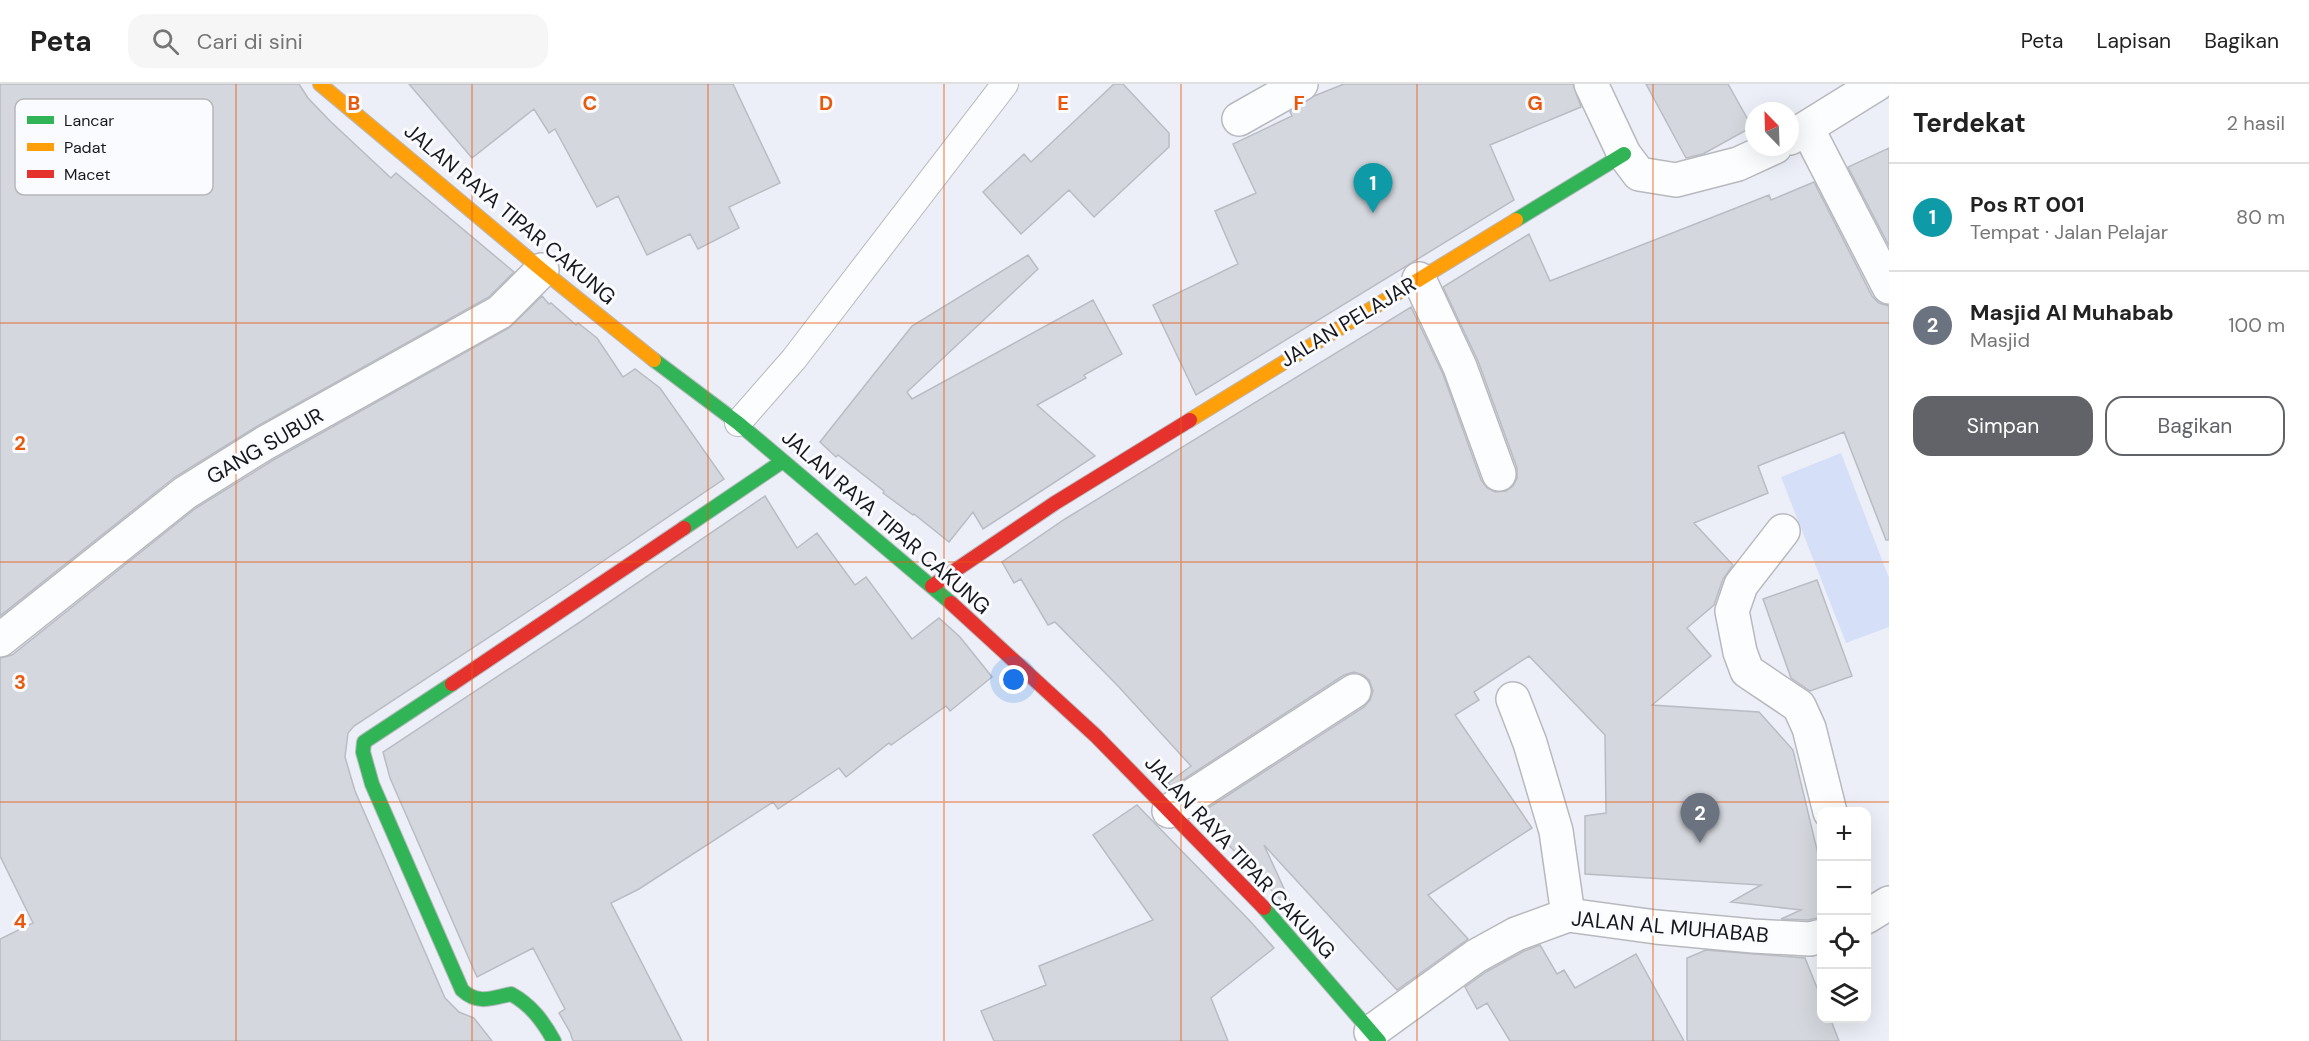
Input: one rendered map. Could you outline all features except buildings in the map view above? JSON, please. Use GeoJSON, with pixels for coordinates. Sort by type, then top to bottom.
{"type":"FeatureCollection","features":[{"type":"Feature","properties":{"kind":"street","name":"JALAN RAYA TIPAR CAKUNG"},"geometry":{"type":"LineString","coordinates":[[320,84],[542,270],[668,371],[738,423],[932,586],[1096,736],[1264,908],[1375,1036]]}},
{"type":"Feature","properties":{"kind":"street"},"geometry":{"type":"LineString","coordinates":[[1239,118],[1301,84]]}},
{"type":"Feature","properties":{"kind":"street"},"geometry":{"type":"LineString","coordinates":[[1591,84],[1624,154],[1639,174],[1676,180],[1738,164],[1756,156]]}},
{"type":"Feature","properties":{"kind":"street"},"geometry":{"type":"LineString","coordinates":[[1877,84],[1799,133],[1889,287]]}},
{"type":"Feature","properties":{"kind":"street","name":"JALAN PELAJAR"},"geometry":{"type":"LineString","coordinates":[[932,586],[1055,503],[1624,154]]}},
{"type":"Feature","properties":{"kind":"street","name":"GANG SUBUR"},"geometry":{"type":"LineString","coordinates":[[0,640],[185,493],[265,443],[500,312],[542,270]]}},
{"type":"Feature","properties":{"kind":"street"},"geometry":{"type":"LineString","coordinates":[[1419,279],[1460,367],[1499,474]]}},
{"type":"Feature","properties":{"kind":"street"},"geometry":{"type":"LineString","coordinates":[[554,1041],[542,1018],[526,1001],[511,994],[480,1002],[470,998],[462,990],[372,784],[363,752],[364,742],[538,628],[783,461]]}},
{"type":"Feature","properties":{"kind":"street"},"geometry":{"type":"LineString","coordinates":[[1784,531],[1741,585],[1732,611],[1740,652],[1747,671],[1799,706],[1809,728],[1829,807]]}},
{"type":"Feature","properties":{"kind":"street"},"geometry":{"type":"LineString","coordinates":[[1169,811],[1354,691]]}},
{"type":"Feature","properties":{"kind":"street"},"geometry":{"type":"LineString","coordinates":[[1513,699],[1530,743],[1556,831],[1568,915]]}},
{"type":"Feature","properties":{"kind":"street"},"geometry":{"type":"LineString","coordinates":[[1869,915],[1889,903]]}},
{"type":"Feature","properties":{"kind":"street","name":"JALAN AL MUHABAB"},"geometry":{"type":"LineString","coordinates":[[1375,1036],[1476,956],[1516,934],[1568,915],[1656,927],[1752,936],[1810,939],[1817,937]]}},
{"type":"Feature","properties":{"kind":"lane"},"geometry":{"type":"LineString","coordinates":[[738,423],[794,359],[1005,84]]}},
{"type":"Feature","properties":{"kind":"shaded area"},"geometry":{"type":"Polygon","coordinates":[[[1841,453],[1889,578],[1889,627],[1846,643],[1781,477],[1841,453]]]}},
{"type":"Feature","properties":{"kind":"traffic: fast"},"geometry":{"type":"LineString","coordinates":[[1516,220],[1624,154]]}},
{"type":"Feature","properties":{"kind":"traffic: fast"},"geometry":{"type":"LineString","coordinates":[[654,360],[738,423],[951,603]]}},
{"type":"Feature","properties":{"kind":"traffic: fast"},"geometry":{"type":"LineString","coordinates":[[684,528],[783,461]]}},
{"type":"Feature","properties":{"kind":"traffic: fast"},"geometry":{"type":"LineString","coordinates":[[452,684],[364,742],[363,752],[372,784],[462,990],[480,999],[511,994],[536,1014],[554,1041]]}},
{"type":"Feature","properties":{"kind":"traffic: fast"},"geometry":{"type":"LineString","coordinates":[[1264,908],[1379,1041]]}},
{"type":"Feature","properties":{"kind":"traffic: slow"},"geometry":{"type":"LineString","coordinates":[[320,84],[542,270],[654,360]]}},
{"type":"Feature","properties":{"kind":"traffic: slow"},"geometry":{"type":"LineString","coordinates":[[1190,420],[1516,220]]}},
{"type":"Feature","properties":{"kind":"traffic: jam"},"geometry":{"type":"LineString","coordinates":[[932,586],[1055,503],[1190,420]]}},
{"type":"Feature","properties":{"kind":"traffic: jam"},"geometry":{"type":"LineString","coordinates":[[452,684],[684,528]]}},
{"type":"Feature","properties":{"kind":"traffic: jam"},"geometry":{"type":"LineString","coordinates":[[951,603],[1096,736],[1264,908]]}},
{"type":"Feature","properties":{"kind":"place","name":"Pos RT 001"},"geometry":{"type":"Point","coordinates":[1373,213]}},
{"type":"Feature","properties":{"kind":"place","name":"Masjid Al Muhabab"},"geometry":{"type":"Point","coordinates":[1700,843]}}]}
